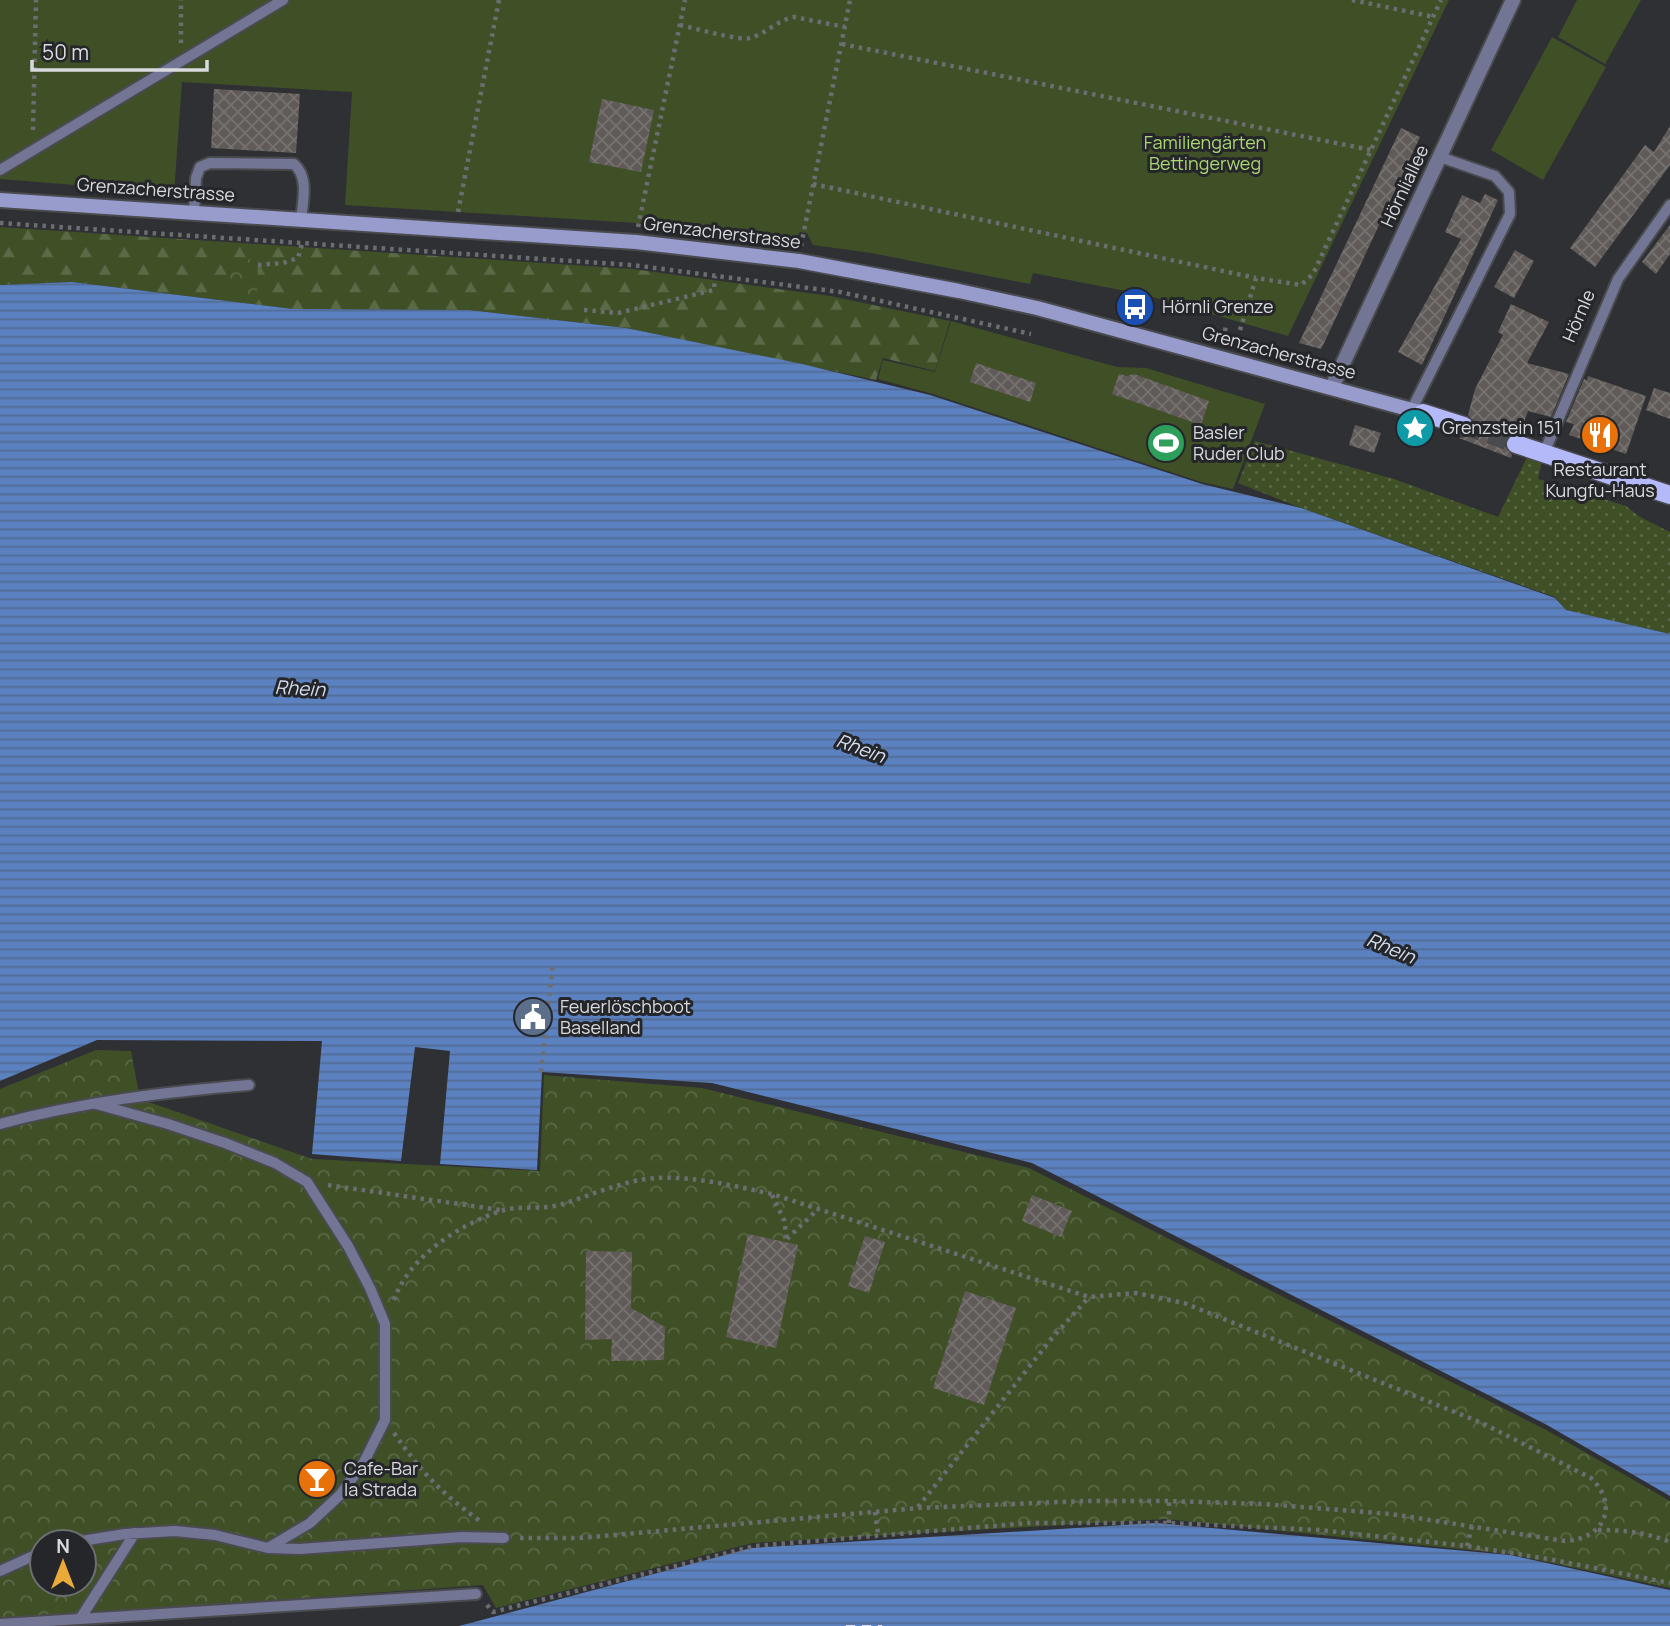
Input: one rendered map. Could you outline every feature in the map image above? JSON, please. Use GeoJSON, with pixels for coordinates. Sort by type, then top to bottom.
{"type":"FeatureCollection","features":[{"type":"Feature","properties":{"kind":"main road","name":"Grenzacherstrasse"},"geometry":{"type":"LineString","coordinates":[[0,200],[456,229],[636,243],[799,261],[1037,308],[1417,411]]}},
{"type":"Feature","properties":{"kind":"main road"},"geometry":{"type":"LineString","coordinates":[[1417,411],[1464,426]]}},
{"type":"Feature","properties":{"kind":"main road"},"geometry":{"type":"LineString","coordinates":[[1516,444],[1670,495]]}},
{"type":"Feature","properties":{"kind":"street","name":"Hörnliallee"},"geometry":{"type":"LineString","coordinates":[[1332,387],[1513,0]]}},
{"type":"Feature","properties":{"kind":"lane"},"geometry":{"type":"LineString","coordinates":[[0,170],[283,0]]}},
{"type":"Feature","properties":{"kind":"lane"},"geometry":{"type":"LineString","coordinates":[[1417,411],[1510,214],[1509,192],[1495,176],[1440,157]]}},
{"type":"Feature","properties":{"kind":"lane"},"geometry":{"type":"LineString","coordinates":[[194,212],[196,178],[200,167],[210,163],[294,164],[301,171],[303,180],[301,219]]}},
{"type":"Feature","properties":{"kind":"lane","name":"Hörnle"},"geometry":{"type":"LineString","coordinates":[[1544,453],[1618,279],[1670,205]]}},
{"type":"Feature","properties":{"kind":"lane"},"geometry":{"type":"LineString","coordinates":[[0,1124],[31,1115],[149,1094],[249,1085]]}},
{"type":"Feature","properties":{"kind":"lane"},"geometry":{"type":"LineString","coordinates":[[96,1104],[225,1143],[275,1163],[307,1182],[348,1246],[385,1324],[385,1420],[364,1462],[340,1495],[310,1523],[268,1548]]}},
{"type":"Feature","properties":{"kind":"lane"},"geometry":{"type":"LineString","coordinates":[[98,1539],[175,1531],[215,1535],[268,1548],[300,1549],[462,1537],[504,1538]]}},
{"type":"Feature","properties":{"kind":"lane"},"geometry":{"type":"LineString","coordinates":[[80,1619],[135,1533]]}},
{"type":"Feature","properties":{"kind":"lane"},"geometry":{"type":"LineString","coordinates":[[0,1571],[28,1558]]}},
{"type":"Feature","properties":{"kind":"lane"},"geometry":{"type":"LineString","coordinates":[[0,1624],[476,1594]]}},
{"type":"Feature","properties":{"kind":"path"},"geometry":{"type":"LineString","coordinates":[[33,149],[36,0]]}},
{"type":"Feature","properties":{"kind":"path"},"geometry":{"type":"LineString","coordinates":[[180,62],[181,0]]}},
{"type":"Feature","properties":{"kind":"path"},"geometry":{"type":"LineString","coordinates":[[453,253],[499,0]]}},
{"type":"Feature","properties":{"kind":"path"},"geometry":{"type":"LineString","coordinates":[[632,265],[685,0]]}},
{"type":"Feature","properties":{"kind":"path"},"geometry":{"type":"LineString","coordinates":[[794,286],[850,0]]}},
{"type":"Feature","properties":{"kind":"path"},"geometry":{"type":"LineString","coordinates":[[1352,0],[1434,17]]}},
{"type":"Feature","properties":{"kind":"path"},"geometry":{"type":"LineString","coordinates":[[813,184],[1256,278],[1301,285],[1312,274],[1441,0]]}},
{"type":"Feature","properties":{"kind":"path"},"geometry":{"type":"LineString","coordinates":[[680,25],[746,40],[770,30],[787,18],[845,27]]}},
{"type":"Feature","properties":{"kind":"path"},"geometry":{"type":"LineString","coordinates":[[842,44],[1371,150]]}},
{"type":"Feature","properties":{"kind":"path"},"geometry":{"type":"LineString","coordinates":[[0,223],[632,265],[794,286],[901,304],[1031,334]]}},
{"type":"Feature","properties":{"kind":"path"},"geometry":{"type":"LineString","coordinates":[[258,265],[283,263],[298,258],[302,244]]}},
{"type":"Feature","properties":{"kind":"path"},"geometry":{"type":"LineString","coordinates":[[584,310],[618,313],[715,290],[715,276]]}},
{"type":"Feature","properties":{"kind":"path"},"geometry":{"type":"LineString","coordinates":[[1240,330],[1256,278]]}},
{"type":"Feature","properties":{"kind":"path"},"geometry":{"type":"LineString","coordinates":[[541,1072],[553,963]]}},
{"type":"Feature","properties":{"kind":"path"},"geometry":{"type":"LineString","coordinates":[[307,1182],[503,1210],[555,1206],[653,1178],[707,1182],[772,1194],[1089,1297],[1136,1293],[1184,1303],[1482,1423],[1591,1478],[1600,1486],[1605,1499],[1602,1522],[1597,1530],[1581,1541],[1565,1541],[1391,1514],[1264,1504],[1169,1501],[1084,1501],[918,1508],[579,1538],[504,1538],[423,1474],[385,1420]]}},
{"type":"Feature","properties":{"kind":"path"},"geometry":{"type":"LineString","coordinates":[[772,1194],[780,1210],[787,1240],[818,1209]]}},
{"type":"Feature","properties":{"kind":"path"},"geometry":{"type":"LineString","coordinates":[[385,1324],[398,1289],[411,1269],[467,1226],[503,1210]]}},
{"type":"Feature","properties":{"kind":"path"},"geometry":{"type":"LineString","coordinates":[[918,1508],[1052,1338],[1089,1297]]}},
{"type":"Feature","properties":{"kind":"path"},"geometry":{"type":"LineString","coordinates":[[1169,1501],[1169,1523]]}},
{"type":"Feature","properties":{"kind":"path"},"geometry":{"type":"LineString","coordinates":[[875,1512],[878,1534]]}},
{"type":"Feature","properties":{"kind":"path"},"geometry":{"type":"LineString","coordinates":[[476,1594],[493,1612],[755,1546],[1028,1523],[1169,1523],[1319,1530],[1467,1546],[1670,1583]]}},
{"type":"Feature","properties":{"kind":"path"},"geometry":{"type":"LineString","coordinates":[[1467,1546],[1472,1526]]}},
{"type":"Feature","properties":{"kind":"path"},"geometry":{"type":"LineString","coordinates":[[1597,1530],[1642,1532],[1670,1542]]}},
{"type":"Feature","properties":{"kind":"green space","name":"Familiengärten Bettingerweg"},"geometry":{"type":"Polygon","coordinates":[[[0,0],[1449,0],[1288,336],[1146,295],[1033,273],[1030,284],[871,253],[813,245],[807,233],[800,232],[792,242],[756,240],[653,224],[345,205],[352,92],[182,82],[174,193],[0,179],[0,0]]]}},
{"type":"Feature","properties":{"kind":"green space"},"geometry":{"type":"Polygon","coordinates":[[[1577,0],[1641,0],[1605,64],[1558,37],[1577,0]]]}},
{"type":"Feature","properties":{"kind":"green space"},"geometry":{"type":"Polygon","coordinates":[[[1552,37],[1606,67],[1543,180],[1491,150],[1552,37]]]}},
{"type":"Feature","properties":{"kind":"green space"},"geometry":{"type":"Polygon","coordinates":[[[0,227],[633,269],[830,296],[950,321],[935,371],[883,358],[876,380],[626,328],[469,310],[293,309],[72,282],[0,285],[0,227]]]}},
{"type":"Feature","properties":{"kind":"green space"},"geometry":{"type":"Polygon","coordinates":[[[230,258],[258,260],[257,299],[228,298],[230,258]]]}},
{"type":"Feature","properties":{"kind":"green space","name":"Basler Ruder Club"},"geometry":{"type":"Polygon","coordinates":[[[951,321],[1117,367],[1146,368],[1265,404],[1233,489],[1201,482],[933,394],[878,379],[883,360],[935,372],[951,321]]]}},
{"type":"Feature","properties":{"kind":"green space"},"geometry":{"type":"Polygon","coordinates":[[[1255,441],[1394,479],[1498,517],[1531,449],[1544,453],[1538,479],[1626,506],[1640,517],[1670,532],[1670,634],[1565,610],[1555,597],[1301,508],[1238,483],[1255,441]]]}},
{"type":"Feature","properties":{"kind":"green space"},"geometry":{"type":"Polygon","coordinates":[[[96,1050],[131,1051],[140,1099],[312,1159],[540,1171],[544,1075],[702,1088],[1029,1168],[1548,1431],[1670,1501],[1670,1588],[1510,1554],[1165,1519],[753,1543],[496,1608],[483,1585],[0,1620],[0,1089],[96,1050]]]}},
{"type":"Feature","properties":{"kind":"water","name":"Rhein"},"geometry":{"type":"Polygon","coordinates":[[[72,282],[293,309],[469,310],[626,328],[802,364],[930,395],[1202,484],[1301,508],[1555,598],[1566,610],[1670,634],[1670,1496],[1547,1425],[1032,1163],[712,1083],[542,1072],[537,1170],[440,1164],[450,1051],[415,1047],[401,1161],[312,1154],[322,1041],[97,1040],[0,1081],[0,285],[72,282]]]}},
{"type":"Feature","properties":{"kind":"water"},"geometry":{"type":"Polygon","coordinates":[[[1156,1523],[1510,1555],[1670,1590],[1670,1626],[459,1626],[751,1548],[1156,1523]]]}},
{"type":"Feature","properties":{"kind":"building"},"geometry":{"type":"Polygon","coordinates":[[[214,89],[300,94],[296,153],[211,148],[214,89]]]}},
{"type":"Feature","properties":{"kind":"building"},"geometry":{"type":"Polygon","coordinates":[[[602,99],[654,110],[641,172],[589,162],[602,99]]]}},
{"type":"Feature","properties":{"kind":"building"},"geometry":{"type":"Polygon","coordinates":[[[1670,126],[1670,165],[1595,267],[1570,248],[1645,145],[1654,152],[1670,126]]]}},
{"type":"Feature","properties":{"kind":"building"},"geometry":{"type":"Polygon","coordinates":[[[1401,128],[1420,137],[1326,339],[1321,349],[1299,343],[1401,128]]]}},
{"type":"Feature","properties":{"kind":"building"},"geometry":{"type":"Polygon","coordinates":[[[1485,194],[1498,200],[1422,365],[1398,352],[1461,239],[1445,232],[1462,195],[1480,203],[1485,194]]]}},
{"type":"Feature","properties":{"kind":"building"},"geometry":{"type":"Polygon","coordinates":[[[1670,225],[1670,254],[1656,274],[1642,262],[1670,225]]]}},
{"type":"Feature","properties":{"kind":"building"},"geometry":{"type":"Polygon","coordinates":[[[1515,250],[1534,261],[1514,298],[1494,287],[1515,250]]]}},
{"type":"Feature","properties":{"kind":"building"},"geometry":{"type":"Polygon","coordinates":[[[1511,304],[1549,322],[1527,363],[1569,374],[1551,417],[1528,411],[1520,433],[1508,436],[1505,446],[1512,455],[1511,458],[1459,438],[1471,435],[1475,430],[1475,423],[1468,415],[1475,389],[1503,335],[1498,332],[1511,304]]]}},
{"type":"Feature","properties":{"kind":"building"},"geometry":{"type":"Polygon","coordinates":[[[976,363],[1036,383],[1030,402],[970,382],[976,363]]]}},
{"type":"Feature","properties":{"kind":"building"},"geometry":{"type":"Polygon","coordinates":[[[1119,374],[1134,374],[1209,401],[1201,425],[1112,394],[1119,374]]]}},
{"type":"Feature","properties":{"kind":"building"},"geometry":{"type":"Polygon","coordinates":[[[1588,376],[1646,396],[1626,454],[1569,435],[1574,424],[1566,422],[1584,379],[1587,380],[1588,376]]]}},
{"type":"Feature","properties":{"kind":"building"},"geometry":{"type":"Polygon","coordinates":[[[1654,388],[1670,393],[1670,419],[1646,410],[1654,388]]]}},
{"type":"Feature","properties":{"kind":"building"},"geometry":{"type":"Polygon","coordinates":[[[1355,425],[1381,433],[1374,453],[1349,445],[1355,425]]]}},
{"type":"Feature","properties":{"kind":"building"},"geometry":{"type":"Polygon","coordinates":[[[1032,1195],[1072,1211],[1061,1237],[1022,1221],[1032,1195]]]}},
{"type":"Feature","properties":{"kind":"building"},"geometry":{"type":"Polygon","coordinates":[[[748,1234],[798,1245],[776,1348],[726,1337],[748,1234]]]}},
{"type":"Feature","properties":{"kind":"building"},"geometry":{"type":"Polygon","coordinates":[[[865,1236],[885,1242],[869,1293],[848,1286],[865,1236]]]}},
{"type":"Feature","properties":{"kind":"building"},"geometry":{"type":"Polygon","coordinates":[[[586,1251],[632,1252],[631,1308],[665,1327],[664,1360],[611,1361],[612,1339],[585,1340],[586,1251]]]}},
{"type":"Feature","properties":{"kind":"building"},"geometry":{"type":"Polygon","coordinates":[[[965,1291],[1016,1308],[984,1405],[933,1388],[965,1291]]]}},
{"type":"Feature","properties":{"kind":"ferry route"},"geometry":{"type":"LineString","coordinates":[[846,1626],[882,1626]]}},
{"type":"Feature","properties":{"kind":"tunnel"},"geometry":{"type":"LineString","coordinates":[[1464,426],[1516,444]]}},
{"type":"Feature","properties":{"kind":"place","name":"Hörnli Grenze"},"geometry":{"type":"Point","coordinates":[1135,307]}},
{"type":"Feature","properties":{"kind":"place","name":"Grenzstein 151"},"geometry":{"type":"Point","coordinates":[1415,428]}},
{"type":"Feature","properties":{"kind":"place","name":"Restaurant Kungfu-Haus"},"geometry":{"type":"Point","coordinates":[1600,435]}},
{"type":"Feature","properties":{"kind":"place","name":"Basler Ruder Club"},"geometry":{"type":"Point","coordinates":[1166,443]}},
{"type":"Feature","properties":{"kind":"place","name":"Feuerlöschboot Baselland"},"geometry":{"type":"Point","coordinates":[533,1017]}},
{"type":"Feature","properties":{"kind":"place","name":"Cafe-Bar la Strada"},"geometry":{"type":"Point","coordinates":[317,1479]}}]}
